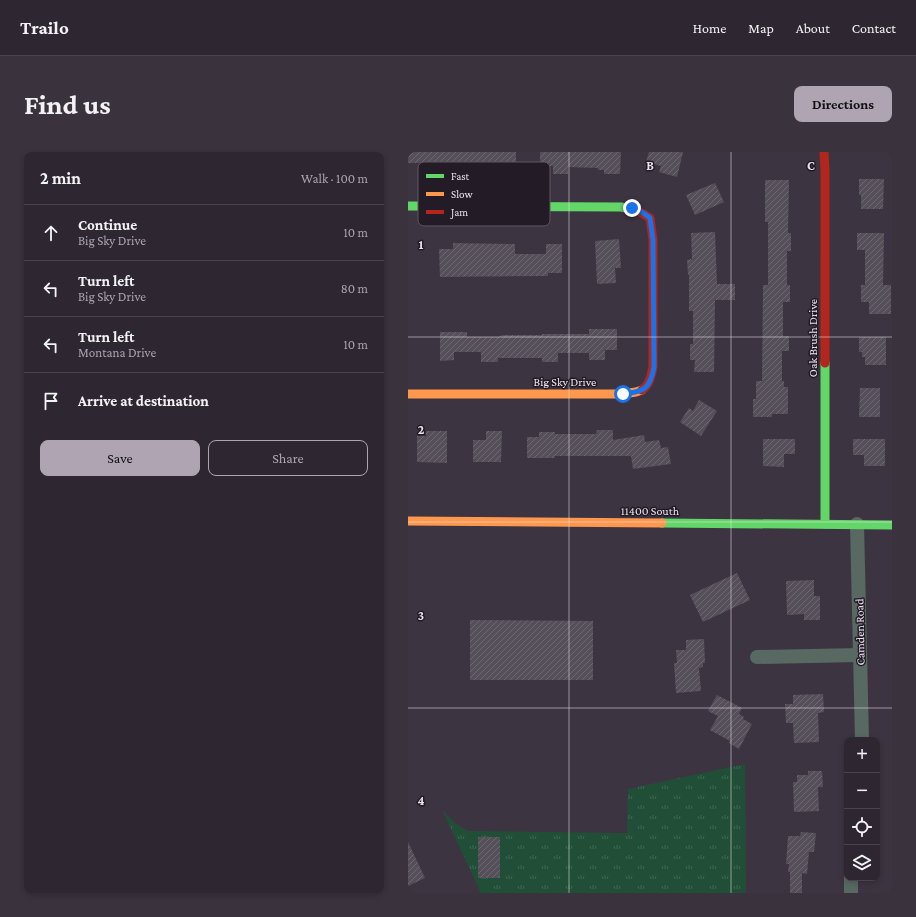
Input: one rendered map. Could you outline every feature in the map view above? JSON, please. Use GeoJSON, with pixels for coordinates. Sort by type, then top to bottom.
{"type":"FeatureCollection","features":[{"type":"Feature","properties":{"kind":"street","name":"Oak Brush Drive"},"geometry":{"type":"LineString","coordinates":[[824,152],[825,524]]}},
{"type":"Feature","properties":{"kind":"street","name":"Big Sky Drive"},"geometry":{"type":"LineString","coordinates":[[408,206],[418,206]]}},
{"type":"Feature","properties":{"kind":"street","name":"Big Sky Drive"},"geometry":{"type":"LineString","coordinates":[[408,394],[623,394],[636,393],[646,388],[652,378],[654,367],[653,240],[650,218],[642,212],[632,208],[550,207]]}},
{"type":"Feature","properties":{"kind":"street","name":"11400 South"},"geometry":{"type":"LineString","coordinates":[[408,521],[892,524]]}},
{"type":"Feature","properties":{"kind":"street","name":"Camden Road"},"geometry":{"type":"LineString","coordinates":[[857,524],[862,737]]}},
{"type":"Feature","properties":{"kind":"street"},"geometry":{"type":"LineString","coordinates":[[757,657],[860,655]]}},
{"type":"Feature","properties":{"kind":"street"},"geometry":{"type":"LineString","coordinates":[[851,881],[852,893]]}},
{"type":"Feature","properties":{"kind":"green space"},"geometry":{"type":"Polygon","coordinates":[[[745,764],[746,893],[481,893],[442,810],[455,823],[468,831],[627,833],[628,789],[745,764]]]}},
{"type":"Feature","properties":{"kind":"building"},"geometry":{"type":"Polygon","coordinates":[[[408,152],[516,152],[516,162],[408,163],[408,152]]]}},
{"type":"Feature","properties":{"kind":"building"},"geometry":{"type":"Polygon","coordinates":[[[540,152],[621,152],[620,174],[604,174],[604,170],[598,170],[598,168],[568,167],[568,174],[553,174],[553,166],[550,166],[550,162],[540,162],[540,152]]]}},
{"type":"Feature","properties":{"kind":"building"},"geometry":{"type":"Polygon","coordinates":[[[649,152],[683,152],[677,177],[659,172],[661,166],[646,162],[649,152]]]}},
{"type":"Feature","properties":{"kind":"building"},"geometry":{"type":"Polygon","coordinates":[[[859,179],[884,179],[883,209],[861,209],[859,179]]]}},
{"type":"Feature","properties":{"kind":"building"},"geometry":{"type":"Polygon","coordinates":[[[765,180],[789,180],[788,233],[791,233],[791,251],[787,251],[787,285],[790,285],[790,302],[783,302],[783,336],[789,336],[789,351],[782,351],[782,381],[784,381],[784,387],[788,387],[788,414],[772,414],[772,417],[753,417],[753,399],[756,399],[756,381],[762,381],[763,285],[768,285],[768,222],[765,222],[765,180]]]}},
{"type":"Feature","properties":{"kind":"building"},"geometry":{"type":"Polygon","coordinates":[[[715,183],[724,202],[695,215],[686,195],[715,183]]]}},
{"type":"Feature","properties":{"kind":"building"},"geometry":{"type":"Polygon","coordinates":[[[715,232],[717,284],[735,284],[735,300],[715,300],[714,372],[694,372],[695,360],[690,360],[690,344],[693,344],[693,311],[689,311],[689,275],[687,260],[692,259],[691,233],[715,232]]]}},
{"type":"Feature","properties":{"kind":"building"},"geometry":{"type":"Polygon","coordinates":[[[857,233],[884,233],[883,285],[891,285],[891,314],[869,314],[869,302],[861,302],[861,285],[865,285],[865,250],[857,250],[857,233]]]}},
{"type":"Feature","properties":{"kind":"building"},"geometry":{"type":"Polygon","coordinates":[[[619,239],[621,268],[615,268],[616,283],[597,284],[595,241],[619,239]]]}},
{"type":"Feature","properties":{"kind":"building"},"geometry":{"type":"Polygon","coordinates":[[[453,243],[515,244],[515,254],[546,254],[546,244],[562,244],[562,273],[548,273],[548,276],[440,277],[439,249],[453,249],[453,243]]]}},
{"type":"Feature","properties":{"kind":"building"},"geometry":{"type":"Polygon","coordinates":[[[589,329],[617,329],[617,350],[605,350],[605,360],[589,360],[589,353],[558,353],[558,362],[542,362],[542,358],[498,358],[498,362],[481,362],[481,352],[454,352],[454,360],[440,361],[440,332],[467,332],[467,337],[499,337],[502,335],[589,334],[589,329]]]}},
{"type":"Feature","properties":{"kind":"building"},"geometry":{"type":"Polygon","coordinates":[[[859,337],[886,337],[886,365],[865,365],[865,357],[862,357],[862,352],[859,352],[859,337]]]}},
{"type":"Feature","properties":{"kind":"building"},"geometry":{"type":"Polygon","coordinates":[[[860,388],[880,388],[880,417],[859,417],[860,388]]]}},
{"type":"Feature","properties":{"kind":"building"},"geometry":{"type":"Polygon","coordinates":[[[699,400],[717,411],[701,436],[680,422],[689,408],[693,411],[699,400]]]}},
{"type":"Feature","properties":{"kind":"building"},"geometry":{"type":"Polygon","coordinates":[[[597,430],[613,430],[613,440],[644,435],[645,442],[659,440],[661,448],[668,447],[671,464],[633,469],[631,456],[555,456],[554,458],[527,458],[527,437],[539,437],[539,432],[555,432],[555,434],[596,434],[597,430]]]}},
{"type":"Feature","properties":{"kind":"building"},"geometry":{"type":"Polygon","coordinates":[[[426,431],[447,431],[447,463],[417,462],[417,436],[426,436],[426,431]]]}},
{"type":"Feature","properties":{"kind":"building"},"geometry":{"type":"Polygon","coordinates":[[[486,431],[502,431],[501,462],[473,462],[473,440],[486,440],[486,431]]]}},
{"type":"Feature","properties":{"kind":"building"},"geometry":{"type":"Polygon","coordinates":[[[763,439],[795,439],[795,454],[784,454],[784,467],[763,466],[763,439]]]}},
{"type":"Feature","properties":{"kind":"building"},"geometry":{"type":"Polygon","coordinates":[[[853,439],[885,439],[885,466],[864,466],[864,455],[853,455],[853,439]]]}},
{"type":"Feature","properties":{"kind":"building"},"geometry":{"type":"Polygon","coordinates":[[[737,573],[750,600],[703,622],[690,595],[737,573]]]}},
{"type":"Feature","properties":{"kind":"building"},"geometry":{"type":"Polygon","coordinates":[[[814,580],[814,596],[820,596],[820,620],[804,620],[804,614],[787,615],[786,581],[814,580]]]}},
{"type":"Feature","properties":{"kind":"building"},"geometry":{"type":"Polygon","coordinates":[[[470,620],[593,621],[593,680],[470,680],[470,620]]]}},
{"type":"Feature","properties":{"kind":"building"},"geometry":{"type":"Polygon","coordinates":[[[704,639],[705,663],[703,663],[703,667],[699,668],[701,691],[676,693],[674,663],[677,663],[676,650],[686,650],[686,640],[704,639]]]}},
{"type":"Feature","properties":{"kind":"building"},"geometry":{"type":"Polygon","coordinates":[[[823,694],[824,712],[818,713],[819,742],[794,743],[793,723],[786,723],[785,704],[793,704],[793,695],[823,694]]]}},
{"type":"Feature","properties":{"kind":"building"},"geometry":{"type":"Polygon","coordinates":[[[717,695],[742,708],[739,714],[744,717],[743,719],[752,724],[739,749],[729,743],[730,741],[710,730],[718,716],[708,711],[717,695]]]}},
{"type":"Feature","properties":{"kind":"building"},"geometry":{"type":"Polygon","coordinates":[[[808,771],[822,771],[823,787],[818,787],[819,811],[794,812],[793,782],[797,782],[797,775],[808,775],[808,771]]]}},
{"type":"Feature","properties":{"kind":"building"},"geometry":{"type":"Polygon","coordinates":[[[801,832],[816,833],[814,852],[809,852],[807,874],[802,873],[802,893],[790,893],[790,872],[788,872],[789,864],[786,864],[788,836],[800,836],[801,832]]]}},
{"type":"Feature","properties":{"kind":"building"},"geometry":{"type":"Polygon","coordinates":[[[478,837],[500,837],[500,878],[478,878],[478,837]]]}},
{"type":"Feature","properties":{"kind":"building"},"geometry":{"type":"Polygon","coordinates":[[[408,842],[425,878],[408,886],[408,842]]]}},
{"type":"Feature","properties":{"kind":"traffic: fast"},"geometry":{"type":"LineString","coordinates":[[408,206],[418,206]]}},
{"type":"Feature","properties":{"kind":"traffic: fast"},"geometry":{"type":"LineString","coordinates":[[550,207],[621,207],[630,209]]}},
{"type":"Feature","properties":{"kind":"traffic: fast"},"geometry":{"type":"LineString","coordinates":[[825,363],[825,524]]}},
{"type":"Feature","properties":{"kind":"traffic: fast"},"geometry":{"type":"LineString","coordinates":[[662,523],[892,525]]}},
{"type":"Feature","properties":{"kind":"traffic: slow"},"geometry":{"type":"LineString","coordinates":[[408,394],[623,394],[642,390]]}},
{"type":"Feature","properties":{"kind":"traffic: slow"},"geometry":{"type":"LineString","coordinates":[[408,521],[662,523]]}},
{"type":"Feature","properties":{"kind":"traffic: jam"},"geometry":{"type":"LineString","coordinates":[[824,152],[825,363]]}},
{"type":"Feature","properties":{"kind":"traffic: jam"},"geometry":{"type":"LineString","coordinates":[[630,209],[640,212],[650,218],[653,240],[653,367],[651,377],[645,388],[642,390]]}},
{"type":"Feature","properties":{"kind":"route"},"geometry":{"type":"LineString","coordinates":[[623,394],[636,393],[646,388],[652,378],[654,367],[653,240],[650,218],[642,212],[632,208]]}}]}
